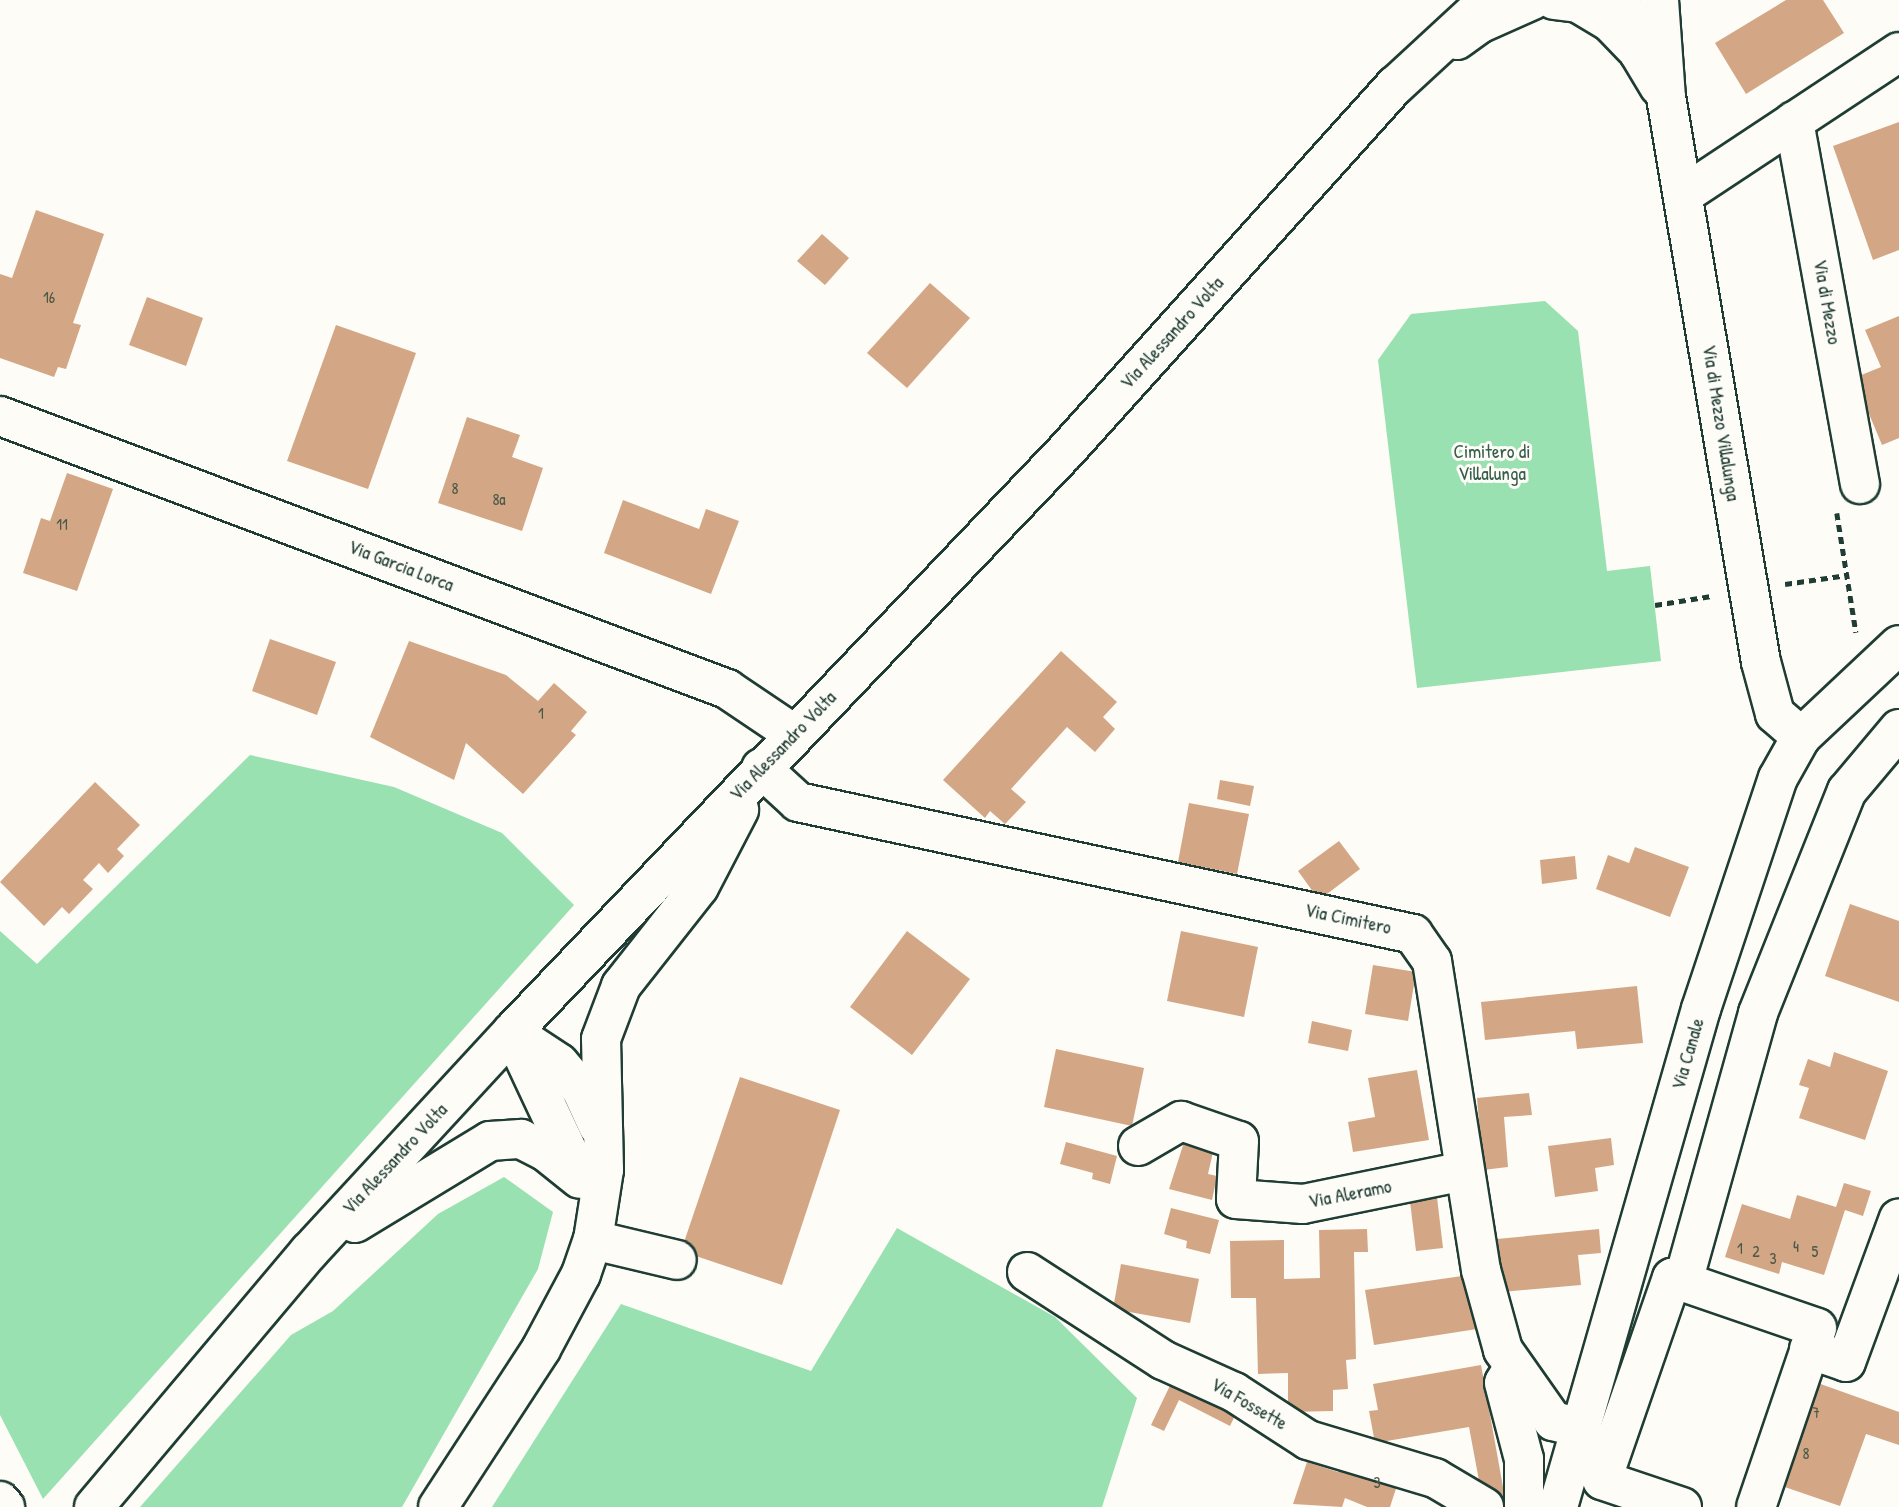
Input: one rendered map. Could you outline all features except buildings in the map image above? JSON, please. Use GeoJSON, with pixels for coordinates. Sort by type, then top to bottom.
{"type":"FeatureCollection","features":[{"type":"Feature","properties":{"kind":"street","name":"Via Alessandro Volta"},"geometry":{"type":"LineString","coordinates":[[94,1507],[309,1252],[512,1032],[1074,442],[1396,85],[1488,0]]}},
{"type":"Feature","properties":{"kind":"street"},"geometry":{"type":"LineString","coordinates":[[1396,85],[1479,24],[1534,0]]}},
{"type":"Feature","properties":{"kind":"street"},"geometry":{"type":"LineString","coordinates":[[1554,0],[1578,3],[1599,15],[1639,52]]}},
{"type":"Feature","properties":{"kind":"street"},"geometry":{"type":"LineString","coordinates":[[1619,0],[1639,52],[1666,97]]}},
{"type":"Feature","properties":{"kind":"street","name":"Via di Mezzo Villalunga"},"geometry":{"type":"LineString","coordinates":[[1659,1],[1666,97],[1761,662],[1775,713],[1801,737]]}},
{"type":"Feature","properties":{"kind":"street"},"geometry":{"type":"LineString","coordinates":[[1683,195],[1899,52]]}},
{"type":"Feature","properties":{"kind":"street","name":"Via di Mezzo"},"geometry":{"type":"LineString","coordinates":[[1794,121],[1860,484]]}},
{"type":"Feature","properties":{"kind":"street","name":"Via Garcia Lorca"},"geometry":{"type":"LineString","coordinates":[[0,416],[727,689],[794,734]]}},
{"type":"Feature","properties":{"kind":"street","name":"Via Canale"},"geometry":{"type":"LineString","coordinates":[[1558,1507],[1587,1472],[1582,1428],[1701,1009],[1778,778],[1801,737],[1899,645]]}},
{"type":"Feature","properties":{"kind":"street"},"geometry":{"type":"LineString","coordinates":[[1683,1282],[1758,1013],[1847,791],[1899,729]]}},
{"type":"Feature","properties":{"kind":"street"},"geometry":{"type":"LineString","coordinates":[[438,1507],[547,1339],[581,1274],[593,1240],[604,1170],[600,1131],[601,1039],[621,986],[699,887],[761,768]]}},
{"type":"Feature","properties":{"kind":"street","name":"Via Cimitero"},"geometry":{"type":"LineString","coordinates":[[761,768],[799,802],[1413,934],[1432,961],[1481,1270],[1503,1350],[1513,1368],[1553,1421],[1582,1428]]}},
{"type":"Feature","properties":{"kind":"street"},"geometry":{"type":"LineString","coordinates":[[512,1032],[559,1063],[581,1089],[600,1131]]}},
{"type":"Feature","properties":{"kind":"street"},"geometry":{"type":"LineString","coordinates":[[512,1032],[580,1179],[593,1240]]}},
{"type":"Feature","properties":{"kind":"street","name":"Via Aleramo"},"geometry":{"type":"LineString","coordinates":[[1138,1146],[1181,1121],[1239,1141],[1236,1199],[1303,1204],[1464,1171]]}},
{"type":"Feature","properties":{"kind":"street"},"geometry":{"type":"LineString","coordinates":[[309,1252],[490,1141],[520,1139],[547,1152],[580,1179]]}},
{"type":"Feature","properties":{"kind":"street"},"geometry":{"type":"LineString","coordinates":[[1810,1349],[1846,1362],[1899,1218]]}},
{"type":"Feature","properties":{"kind":"street"},"geometry":{"type":"LineString","coordinates":[[593,1240],[677,1260]]}},
{"type":"Feature","properties":{"kind":"street","name":"Via Fossette"},"geometry":{"type":"LineString","coordinates":[[1027,1272],[1163,1360],[1234,1392],[1308,1440],[1435,1478],[1484,1507]]}},
{"type":"Feature","properties":{"kind":"street"},"geometry":{"type":"LineString","coordinates":[[1682,1507],[1587,1472],[1660,1314],[1672,1278],[1817,1328],[1756,1507]]}},
{"type":"Feature","properties":{"kind":"street"},"geometry":{"type":"LineString","coordinates":[[1619,1301],[1660,1314]]}},
{"type":"Feature","properties":{"kind":"street"},"geometry":{"type":"LineString","coordinates":[[1513,1368],[1504,1383],[1524,1459],[1524,1507]]}},
{"type":"Feature","properties":{"kind":"street"},"geometry":{"type":"LineString","coordinates":[[0,1501],[5,1507]]}},
{"type":"Feature","properties":{"kind":"green space","name":"Cimitero di Villalunga"},"geometry":{"type":"Polygon","coordinates":[[[1545,301],[1578,331],[1607,571],[1650,566],[1661,661],[1417,688],[1378,360],[1411,314],[1545,301]]]}},
{"type":"Feature","properties":{"kind":"green space"},"geometry":{"type":"Polygon","coordinates":[[[250,755],[394,787],[502,833],[574,905],[43,1499],[0,1415],[0,931],[37,964],[250,755]]]}},
{"type":"Feature","properties":{"kind":"green space"},"geometry":{"type":"Polygon","coordinates":[[[504,1177],[553,1212],[538,1269],[402,1507],[140,1507],[291,1335],[333,1311],[438,1214],[504,1177]]]}},
{"type":"Feature","properties":{"kind":"green space"},"geometry":{"type":"Polygon","coordinates":[[[897,1228],[1055,1317],[1137,1398],[1102,1507],[492,1507],[621,1304],[811,1371],[897,1228]]]}}]}
